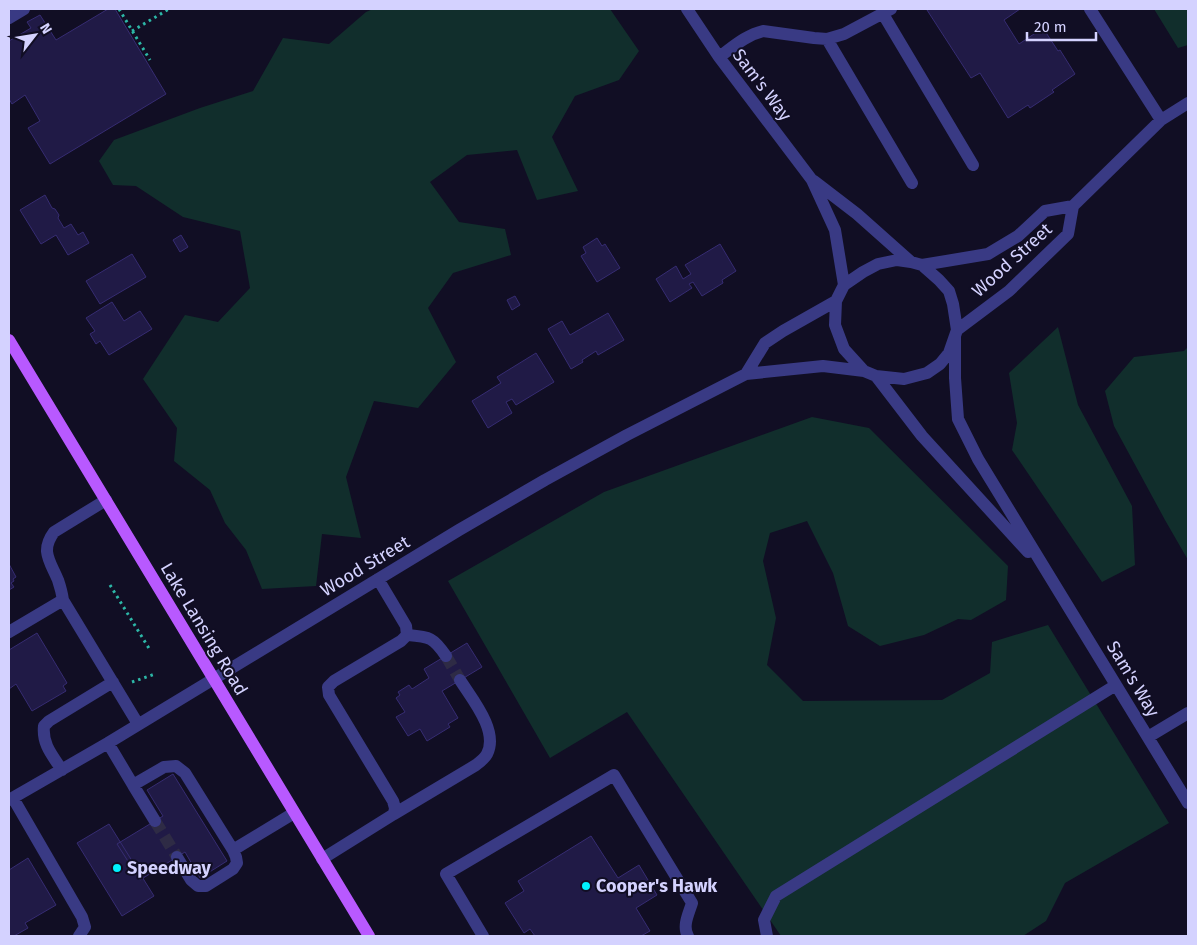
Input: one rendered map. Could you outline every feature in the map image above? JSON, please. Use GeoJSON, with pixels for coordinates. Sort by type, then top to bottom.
{"type":"FeatureCollection","features":[{"type":"Feature","properties":{"kind":"main road","name":"Lake Lansing Road"},"geometry":{"type":"LineString","coordinates":[[9,340],[369,936]]}},
{"type":"Feature","properties":{"kind":"street"},"geometry":{"type":"LineString","coordinates":[[9,18],[24,9]]}},
{"type":"Feature","properties":{"kind":"street","name":"Sam's Way"},"geometry":{"type":"LineString","coordinates":[[687,9],[719,57],[812,180],[835,230],[844,285]]}},
{"type":"Feature","properties":{"kind":"street"},"geometry":{"type":"LineString","coordinates":[[1090,9],[1161,120]]}},
{"type":"Feature","properties":{"kind":"street"},"geometry":{"type":"LineString","coordinates":[[719,57],[744,38],[755,33],[763,31],[828,39],[844,34],[887,11],[973,165]]}},
{"type":"Feature","properties":{"kind":"street"},"geometry":{"type":"LineString","coordinates":[[828,39],[912,182]]}},
{"type":"Feature","properties":{"kind":"street"},"geometry":{"type":"LineString","coordinates":[[1073,206],[1161,120],[1188,103]]}},
{"type":"Feature","properties":{"kind":"street","name":"Sam's Way"},"geometry":{"type":"LineString","coordinates":[[812,180],[916,263]]}},
{"type":"Feature","properties":{"kind":"street","name":"Wood Street"},"geometry":{"type":"LineString","coordinates":[[916,263],[988,254],[1018,236],[1045,211],[1073,206],[1068,234],[1010,291],[956,333]]}},
{"type":"Feature","properties":{"kind":"street"},"geometry":{"type":"LineString","coordinates":[[897,260],[916,263],[939,280],[949,291],[954,310],[956,333],[949,353],[940,364],[926,373],[904,379],[870,374],[844,349],[835,325],[836,301],[844,285],[878,264],[897,260]]}},
{"type":"Feature","properties":{"kind":"street"},"geometry":{"type":"LineString","coordinates":[[746,374],[765,343],[836,301]]}},
{"type":"Feature","properties":{"kind":"street","name":"Sam's Way"},"geometry":{"type":"LineString","coordinates":[[956,333],[955,378],[958,419],[978,459],[1188,803]]}},
{"type":"Feature","properties":{"kind":"street","name":"Wood Street"},"geometry":{"type":"LineString","coordinates":[[11,799],[214,680],[378,579],[558,472],[746,374],[823,366],[870,374]]}},
{"type":"Feature","properties":{"kind":"street","name":"Sam's Way"},"geometry":{"type":"LineString","coordinates":[[870,374],[922,436],[1048,573]]}},
{"type":"Feature","properties":{"kind":"street"},"geometry":{"type":"LineString","coordinates":[[106,500],[54,532],[48,539],[46,551],[49,563],[58,580],[63,600],[138,724]]}},
{"type":"Feature","properties":{"kind":"street"},"geometry":{"type":"LineString","coordinates":[[378,579],[406,626],[407,635]]}},
{"type":"Feature","properties":{"kind":"street"},"geometry":{"type":"LineString","coordinates":[[9,632],[63,600]]}},
{"type":"Feature","properties":{"kind":"street"},"geometry":{"type":"LineString","coordinates":[[394,814],[393,801],[329,695],[328,687],[334,681],[401,641],[407,635],[427,636],[437,643],[446,656]]}},
{"type":"Feature","properties":{"kind":"street"},"geometry":{"type":"LineString","coordinates":[[322,859],[476,765],[487,755],[490,733],[485,720],[460,680]]}},
{"type":"Feature","properties":{"kind":"street"},"geometry":{"type":"LineString","coordinates":[[62,770],[42,735],[44,726],[49,721],[114,684]]}},
{"type":"Feature","properties":{"kind":"street"},"geometry":{"type":"LineString","coordinates":[[767,936],[764,920],[776,896],[1116,684]]}},
{"type":"Feature","properties":{"kind":"street"},"geometry":{"type":"LineString","coordinates":[[1148,738],[1188,714]]}},
{"type":"Feature","properties":{"kind":"street"},"geometry":{"type":"LineString","coordinates":[[108,743],[155,821]]}},
{"type":"Feature","properties":{"kind":"street"},"geometry":{"type":"LineString","coordinates":[[133,786],[164,767],[176,766],[186,773],[233,850],[236,863],[233,869],[206,886],[198,886],[191,880],[178,857]]}},
{"type":"Feature","properties":{"kind":"street"},"geometry":{"type":"LineString","coordinates":[[483,936],[446,874],[614,775],[692,902],[686,920],[685,932],[688,936]]}},
{"type":"Feature","properties":{"kind":"street"},"geometry":{"type":"LineString","coordinates":[[11,799],[82,917],[85,927],[79,936]]}},
{"type":"Feature","properties":{"kind":"street"},"geometry":{"type":"LineString","coordinates":[[233,850],[294,813]]}},
{"type":"Feature","properties":{"kind":"path"},"geometry":{"type":"LineString","coordinates":[[120,9],[150,60]]}},
{"type":"Feature","properties":{"kind":"path"},"geometry":{"type":"LineString","coordinates":[[132,31],[169,9]]}},
{"type":"Feature","properties":{"kind":"path"},"geometry":{"type":"LineString","coordinates":[[110,584],[150,650]]}},
{"type":"Feature","properties":{"kind":"path"},"geometry":{"type":"LineString","coordinates":[[114,684],[155,674]]}},
{"type":"Feature","properties":{"kind":"green space"},"geometry":{"type":"Polygon","coordinates":[[[373,9],[610,9],[639,51],[619,80],[575,96],[552,137],[578,191],[537,200],[517,150],[467,155],[430,182],[459,222],[505,229],[511,255],[453,273],[428,308],[456,362],[418,408],[374,401],[346,477],[361,538],[322,534],[316,586],[262,589],[246,550],[225,523],[210,490],[174,461],[177,428],[143,379],[185,315],[218,322],[250,288],[240,231],[183,217],[136,186],[113,185],[99,161],[114,140],[200,108],[253,91],[283,38],[329,44],[366,12],[373,9]]]}},
{"type":"Feature","properties":{"kind":"green space"},"geometry":{"type":"Polygon","coordinates":[[[1154,9],[1188,9],[1188,45],[1178,48],[1154,9]]]}},
{"type":"Feature","properties":{"kind":"green space"},"geometry":{"type":"Polygon","coordinates":[[[1058,327],[1078,405],[1132,506],[1135,565],[1102,582],[1012,450],[1017,423],[1009,373],[1058,327]]]}},
{"type":"Feature","properties":{"kind":"green space"},"geometry":{"type":"Polygon","coordinates":[[[1188,347],[1188,560],[1114,426],[1105,391],[1134,357],[1184,351],[1188,347]]]}},
{"type":"Feature","properties":{"kind":"green space"},"geometry":{"type":"Polygon","coordinates":[[[812,417],[869,428],[1008,566],[1006,600],[971,620],[958,619],[924,635],[880,646],[848,626],[833,573],[807,521],[770,533],[763,561],[776,618],[767,665],[803,701],[942,700],[990,673],[992,642],[1048,625],[1169,823],[1065,883],[1046,921],[1023,936],[781,936],[627,712],[550,758],[448,581],[604,492],[812,417]]]}},
{"type":"Feature","properties":{"kind":"building"},"geometry":{"type":"Polygon","coordinates":[[[108,9],[115,9],[166,94],[50,164],[28,128],[40,121],[25,95],[12,104],[9,99],[9,41],[31,28],[27,22],[40,15],[56,40],[108,9]]]}},
{"type":"Feature","properties":{"kind":"building"},"geometry":{"type":"Polygon","coordinates":[[[1020,9],[1004,20],[1019,44],[1043,28],[1075,74],[1052,90],[1054,92],[1030,108],[1028,105],[1008,118],[980,73],[971,78],[927,10],[1020,9]]]}},
{"type":"Feature","properties":{"kind":"building"},"geometry":{"type":"Polygon","coordinates":[[[45,195],[52,208],[59,215],[58,218],[64,228],[71,224],[78,235],[83,232],[89,243],[68,255],[56,235],[41,244],[20,210],[45,195]]]}},
{"type":"Feature","properties":{"kind":"building"},"geometry":{"type":"Polygon","coordinates":[[[181,235],[188,247],[180,252],[173,240],[181,235]]]}},
{"type":"Feature","properties":{"kind":"building"},"geometry":{"type":"Polygon","coordinates":[[[597,238],[602,246],[605,244],[620,268],[597,282],[581,256],[586,253],[583,247],[597,238]]]}},
{"type":"Feature","properties":{"kind":"building"},"geometry":{"type":"Polygon","coordinates":[[[720,244],[736,271],[722,280],[723,283],[702,296],[693,282],[689,284],[692,288],[670,302],[656,279],[676,266],[683,279],[691,274],[685,265],[720,244]]]}},
{"type":"Feature","properties":{"kind":"building"},"geometry":{"type":"Polygon","coordinates":[[[132,254],[146,277],[100,304],[86,281],[132,254]]]}},
{"type":"Feature","properties":{"kind":"building"},"geometry":{"type":"Polygon","coordinates":[[[515,296],[520,305],[512,310],[507,300],[515,296]]]}},
{"type":"Feature","properties":{"kind":"building"},"geometry":{"type":"Polygon","coordinates":[[[112,302],[124,321],[140,311],[152,329],[109,355],[100,341],[96,344],[90,334],[95,331],[86,318],[112,302]]]}},
{"type":"Feature","properties":{"kind":"building"},"geometry":{"type":"Polygon","coordinates":[[[608,313],[624,340],[598,355],[596,351],[571,369],[548,329],[562,321],[570,335],[608,313]]]}},
{"type":"Feature","properties":{"kind":"building"},"geometry":{"type":"Polygon","coordinates":[[[536,353],[554,382],[516,405],[512,399],[506,402],[512,413],[488,428],[472,401],[501,383],[497,377],[536,353]]]}},
{"type":"Feature","properties":{"kind":"building"},"geometry":{"type":"Polygon","coordinates":[[[9,564],[16,577],[11,583],[14,587],[9,590],[9,564]]]}},
{"type":"Feature","properties":{"kind":"building"},"geometry":{"type":"Polygon","coordinates":[[[37,633],[67,683],[63,686],[66,691],[32,711],[16,684],[9,689],[9,650],[37,633]]]}},
{"type":"Feature","properties":{"kind":"building"},"geometry":{"type":"Polygon","coordinates":[[[467,643],[482,667],[442,691],[458,718],[448,724],[450,727],[427,741],[420,729],[408,736],[396,717],[405,712],[396,698],[400,695],[398,692],[409,685],[412,689],[429,678],[424,669],[467,643]]]}},
{"type":"Feature","properties":{"kind":"building"},"geometry":{"type":"Polygon","coordinates":[[[173,774],[227,861],[200,878],[185,852],[140,880],[117,844],[163,816],[147,790],[173,774]]]}},
{"type":"Feature","properties":{"kind":"building"},"geometry":{"type":"Polygon","coordinates":[[[109,824],[154,896],[122,916],[77,843],[109,824]]]}},
{"type":"Feature","properties":{"kind":"building","name":"Cooper's Hawk"},"geometry":{"type":"Polygon","coordinates":[[[591,836],[618,878],[639,865],[657,895],[636,908],[650,931],[641,936],[535,936],[530,929],[524,933],[505,903],[524,891],[518,881],[591,836]]]}},
{"type":"Feature","properties":{"kind":"building"},"geometry":{"type":"Polygon","coordinates":[[[28,858],[56,905],[25,923],[28,928],[14,936],[9,936],[9,870],[28,858]]]}},
{"type":"Feature","properties":{"kind":"tunnel"},"geometry":{"type":"LineString","coordinates":[[446,656],[460,680]]}},
{"type":"Feature","properties":{"kind":"tunnel"},"geometry":{"type":"LineString","coordinates":[[155,821],[177,857]]}},
{"type":"Feature","properties":{"kind":"place","name":"Speedway"},"geometry":{"type":"Point","coordinates":[117,868]}},
{"type":"Feature","properties":{"kind":"place","name":"Cooper's Hawk"},"geometry":{"type":"Point","coordinates":[586,886]}}]}
